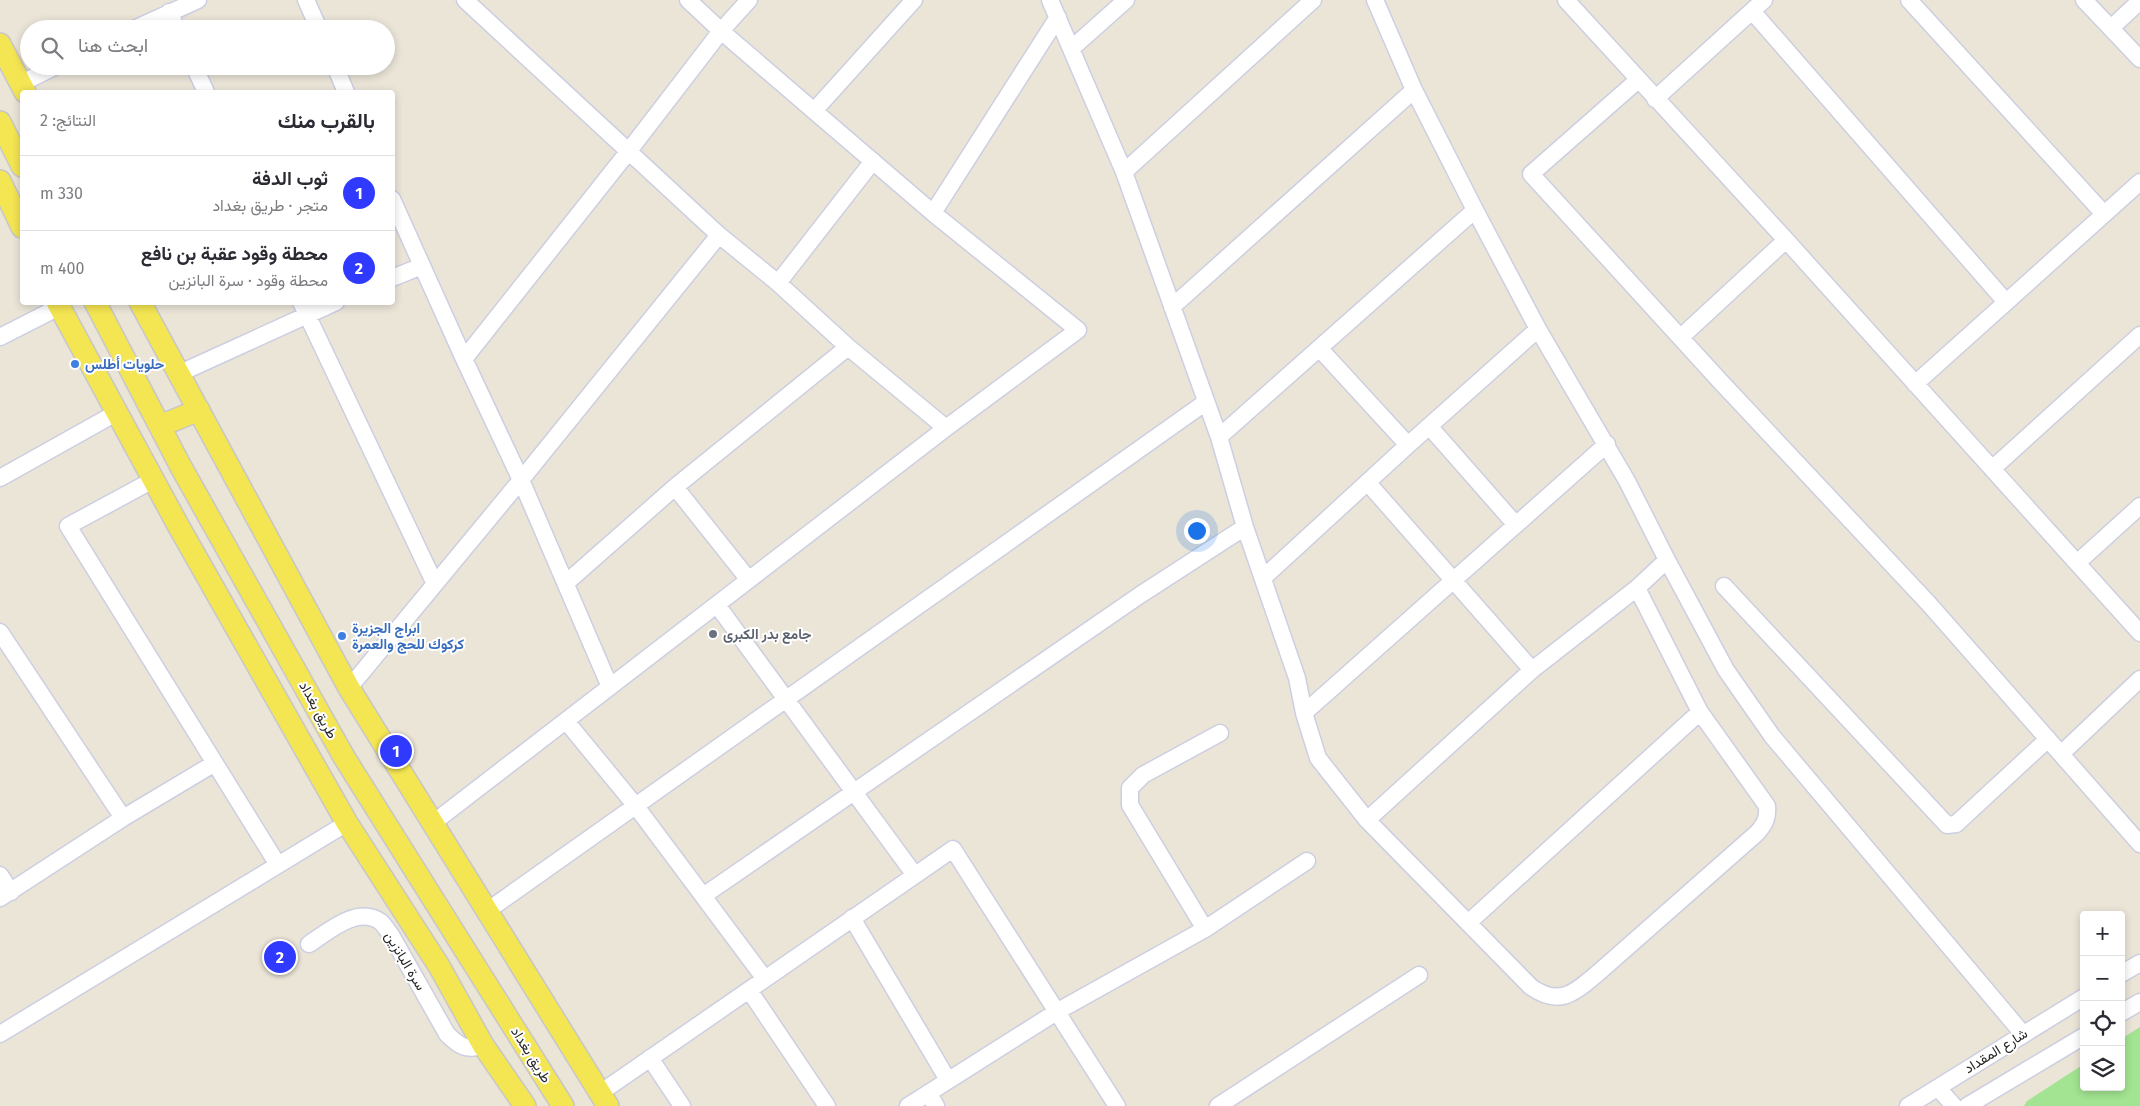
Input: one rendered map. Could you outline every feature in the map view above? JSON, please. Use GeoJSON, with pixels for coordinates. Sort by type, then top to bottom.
{"type":"FeatureCollection","features":[{"type":"Feature","properties":{"kind":"main road"},"geometry":{"type":"LineString","coordinates":[[0,44],[23,88]]}},
{"type":"Feature","properties":{"kind":"main road"},"geometry":{"type":"LineString","coordinates":[[0,122],[20,162]]}},
{"type":"Feature","properties":{"kind":"main road"},"geometry":{"type":"LineString","coordinates":[[1,184],[20,223]]}},
{"type":"Feature","properties":{"kind":"main road","name":"سرة البانزين"},"geometry":{"type":"LineString","coordinates":[[58,305],[179,527],[350,828],[439,966],[483,1045],[525,1106]]}},
{"type":"Feature","properties":{"kind":"main road","name":"طريق بغداد"},"geometry":{"type":"LineString","coordinates":[[97,305],[205,510],[344,757],[563,1106]]}},
{"type":"Feature","properties":{"kind":"main road"},"geometry":{"type":"LineString","coordinates":[[142,305],[349,688],[604,1099]]}},
{"type":"Feature","properties":{"kind":"main road"},"geometry":{"type":"LineString","coordinates":[[160,426],[199,410]]}},
{"type":"Feature","properties":{"kind":"main road"},"geometry":{"type":"LineString","coordinates":[[179,527],[205,510]]}},
{"type":"Feature","properties":{"kind":"main road"},"geometry":{"type":"LineString","coordinates":[[320,775],[344,757]]}},
{"type":"Feature","properties":{"kind":"street"},"geometry":{"type":"LineString","coordinates":[[153,20],[198,0]]}},
{"type":"Feature","properties":{"kind":"street"},"geometry":{"type":"LineString","coordinates":[[306,0],[315,20]]}},
{"type":"Feature","properties":{"kind":"street"},"geometry":{"type":"LineString","coordinates":[[464,0],[719,234],[778,282],[848,347],[946,428]]}},
{"type":"Feature","properties":{"kind":"street"},"geometry":{"type":"LineString","coordinates":[[432,823],[946,428],[1078,330],[933,212],[721,31],[688,0]]}},
{"type":"Feature","properties":{"kind":"street"},"geometry":{"type":"LineString","coordinates":[[464,359],[721,31],[749,0]]}},
{"type":"Feature","properties":{"kind":"street"},"geometry":{"type":"LineString","coordinates":[[814,111],[914,0]]}},
{"type":"Feature","properties":{"kind":"street"},"geometry":{"type":"LineString","coordinates":[[1050,0],[1124,172],[1219,437],[1245,527],[1297,678],[1304,713],[1318,758],[1367,820],[1468,923],[1531,987],[1543,995],[1554,998],[1568,996],[1587,982],[1757,833],[1765,823],[1768,814],[1767,806],[1700,712],[1637,588]]}},
{"type":"Feature","properties":{"kind":"street"},"geometry":{"type":"LineString","coordinates":[[1071,49],[1126,0]]}},
{"type":"Feature","properties":{"kind":"street"},"geometry":{"type":"LineString","coordinates":[[1124,172],[1314,0]]}},
{"type":"Feature","properties":{"kind":"street"},"geometry":{"type":"LineString","coordinates":[[1375,0],[1414,90],[1474,210],[1538,329],[1607,444],[1666,560],[1726,670],[1772,736],[2023,1034]]}},
{"type":"Feature","properties":{"kind":"street"},"geometry":{"type":"LineString","coordinates":[[1909,0],[2104,214]]}},
{"type":"Feature","properties":{"kind":"street"},"geometry":{"type":"LineString","coordinates":[[2084,0],[2140,59]]}},
{"type":"Feature","properties":{"kind":"street"},"geometry":{"type":"LineString","coordinates":[[2111,28],[2140,2]]}},
{"type":"Feature","properties":{"kind":"street"},"geometry":{"type":"LineString","coordinates":[[1573,3],[1655,99],[1786,240],[2140,633]]}},
{"type":"Feature","properties":{"kind":"street"},"geometry":{"type":"LineString","coordinates":[[1655,99],[1758,5],[2006,302]]}},
{"type":"Feature","properties":{"kind":"street"},"geometry":{"type":"LineString","coordinates":[[169,12],[173,20]]}},
{"type":"Feature","properties":{"kind":"street"},"geometry":{"type":"LineString","coordinates":[[933,212],[1058,17]]}},
{"type":"Feature","properties":{"kind":"street"},"geometry":{"type":"LineString","coordinates":[[23,88],[42,75]]}},
{"type":"Feature","properties":{"kind":"street"},"geometry":{"type":"LineString","coordinates":[[198,75],[205,90]]}},
{"type":"Feature","properties":{"kind":"street"},"geometry":{"type":"LineString","coordinates":[[339,75],[345,90]]}},
{"type":"Feature","properties":{"kind":"street"},"geometry":{"type":"LineString","coordinates":[[1638,80],[1531,174],[1929,604],[2140,844]]}},
{"type":"Feature","properties":{"kind":"street"},"geometry":{"type":"LineString","coordinates":[[1172,307],[1414,90]]}},
{"type":"Feature","properties":{"kind":"street"},"geometry":{"type":"LineString","coordinates":[[778,282],[873,161]]}},
{"type":"Feature","properties":{"kind":"street"},"geometry":{"type":"LineString","coordinates":[[1915,384],[2140,182]]}},
{"type":"Feature","properties":{"kind":"street"},"geometry":{"type":"LineString","coordinates":[[395,206],[521,480],[610,687]]}},
{"type":"Feature","properties":{"kind":"street"},"geometry":{"type":"LineString","coordinates":[[1219,437],[1474,210]]}},
{"type":"Feature","properties":{"kind":"street"},"geometry":{"type":"LineString","coordinates":[[349,688],[521,480],[719,234]]}},
{"type":"Feature","properties":{"kind":"street"},"geometry":{"type":"LineString","coordinates":[[1681,336],[1786,240]]}},
{"type":"Feature","properties":{"kind":"street"},"geometry":{"type":"LineString","coordinates":[[395,277],[422,266]]}},
{"type":"Feature","properties":{"kind":"street"},"geometry":{"type":"LineString","coordinates":[[0,337],[58,305]]}},
{"type":"Feature","properties":{"kind":"street"},"geometry":{"type":"LineString","coordinates":[[178,374],[304,309],[322,305]]}},
{"type":"Feature","properties":{"kind":"street"},"geometry":{"type":"LineString","coordinates":[[304,309],[435,584]]}},
{"type":"Feature","properties":{"kind":"street"},"geometry":{"type":"LineString","coordinates":[[1263,578],[1538,329]]}},
{"type":"Feature","properties":{"kind":"street"},"geometry":{"type":"LineString","coordinates":[[1992,469],[2140,335]]}},
{"type":"Feature","properties":{"kind":"street"},"geometry":{"type":"LineString","coordinates":[[566,583],[675,487],[848,347]]}},
{"type":"Feature","properties":{"kind":"street"},"geometry":{"type":"LineString","coordinates":[[1319,348],[1408,445]]}},
{"type":"Feature","properties":{"kind":"street"},"geometry":{"type":"LineString","coordinates":[[487,911],[1206,402]]}},
{"type":"Feature","properties":{"kind":"street"},"geometry":{"type":"LineString","coordinates":[[0,478],[116,413]]}},
{"type":"Feature","properties":{"kind":"street"},"geometry":{"type":"LineString","coordinates":[[1429,426],[1516,525]]}},
{"type":"Feature","properties":{"kind":"street"},"geometry":{"type":"LineString","coordinates":[[1304,713],[1607,444]]}},
{"type":"Feature","properties":{"kind":"street"},"geometry":{"type":"LineString","coordinates":[[153,480],[68,526],[278,864]]}},
{"type":"Feature","properties":{"kind":"street"},"geometry":{"type":"LineString","coordinates":[[1368,483],[1532,670]]}},
{"type":"Feature","properties":{"kind":"street"},"geometry":{"type":"LineString","coordinates":[[675,487],[749,580]]}},
{"type":"Feature","properties":{"kind":"street"},"geometry":{"type":"LineString","coordinates":[[2077,563],[2140,506]]}},
{"type":"Feature","properties":{"kind":"street"},"geometry":{"type":"LineString","coordinates":[[703,896],[1140,595],[1245,527]]}},
{"type":"Feature","properties":{"kind":"street"},"geometry":{"type":"LineString","coordinates":[[1367,820],[1532,670],[1637,588],[1666,560]]}},
{"type":"Feature","properties":{"kind":"street"},"geometry":{"type":"LineString","coordinates":[[1724,586],[1947,825],[1956,824],[2048,739]]}},
{"type":"Feature","properties":{"kind":"street"},"geometry":{"type":"LineString","coordinates":[[717,605],[914,874]]}},
{"type":"Feature","properties":{"kind":"street"},"geometry":{"type":"LineString","coordinates":[[0,632],[123,818]]}},
{"type":"Feature","properties":{"kind":"street"},"geometry":{"type":"LineString","coordinates":[[2061,754],[2140,679]]}},
{"type":"Feature","properties":{"kind":"street"},"geometry":{"type":"LineString","coordinates":[[1468,923],[1700,712]]}},
{"type":"Feature","properties":{"kind":"street"},"geometry":{"type":"LineString","coordinates":[[566,721],[635,805],[765,980]]}},
{"type":"Feature","properties":{"kind":"street"},"geometry":{"type":"LineString","coordinates":[[1205,929],[1130,805],[1130,788],[1143,775],[1220,733]]}},
{"type":"Feature","properties":{"kind":"street"},"geometry":{"type":"LineString","coordinates":[[0,875],[6,895],[123,818],[215,763]]}},
{"type":"Feature","properties":{"kind":"street"},"geometry":{"type":"LineString","coordinates":[[0,1034],[278,864],[350,828]]}},
{"type":"Feature","properties":{"kind":"street"},"geometry":{"type":"LineString","coordinates":[[604,1099],[650,1058],[765,980],[914,874],[953,849],[1117,1106]]}},
{"type":"Feature","properties":{"kind":"street"},"geometry":{"type":"LineString","coordinates":[[908,1106],[932,1100],[948,1080],[1058,1011],[1205,929],[1307,862]]}},
{"type":"Feature","properties":{"kind":"street","name":"سرة البانزين"},"geometry":{"type":"LineString","coordinates":[[309,944],[347,920],[358,916],[368,917],[381,922],[391,935],[447,1034],[456,1043],[466,1048],[476,1048],[483,1045]]}},
{"type":"Feature","properties":{"kind":"street"},"geometry":{"type":"LineString","coordinates":[[852,918],[948,1080]]}},
{"type":"Feature","properties":{"kind":"street"},"geometry":{"type":"LineString","coordinates":[[2125,972],[2140,963]]}},
{"type":"Feature","properties":{"kind":"street"},"geometry":{"type":"LineString","coordinates":[[1218,1106],[1419,975]]}},
{"type":"Feature","properties":{"kind":"street"},"geometry":{"type":"LineString","coordinates":[[750,990],[826,1106]]}},
{"type":"Feature","properties":{"kind":"street","name":"شارع المقداد"},"geometry":{"type":"LineString","coordinates":[[1908,1106],[2080,999]]}},
{"type":"Feature","properties":{"kind":"street"},"geometry":{"type":"LineString","coordinates":[[2125,1011],[2140,1002]]}},
{"type":"Feature","properties":{"kind":"street"},"geometry":{"type":"LineString","coordinates":[[1967,1106],[2080,1038]]}},
{"type":"Feature","properties":{"kind":"street"},"geometry":{"type":"LineString","coordinates":[[650,1058],[682,1106]]}},
{"type":"Feature","properties":{"kind":"street"},"geometry":{"type":"LineString","coordinates":[[1938,1088],[1954,1106]]}},
{"type":"Feature","properties":{"kind":"green space"},"geometry":{"type":"Polygon","coordinates":[[[2140,1027],[2140,1106],[2024,1106],[2027,1101],[2080,1067],[2080,1091],[2125,1091],[2125,1036],[2140,1027]]]}},
{"type":"Feature","properties":{"kind":"place","name":"حلويات أطلس"},"geometry":{"type":"Point","coordinates":[75,364]}},
{"type":"Feature","properties":{"kind":"place","name":"جامع بدر الكبرى"},"geometry":{"type":"Point","coordinates":[713,634]}},
{"type":"Feature","properties":{"kind":"place","name":"ابراج الجزيرة كركوك للحج والعمرة"},"geometry":{"type":"Point","coordinates":[342,636]}},
{"type":"Feature","properties":{"kind":"place","name":"ثوب الدفة"},"geometry":{"type":"Point","coordinates":[396,751]}},
{"type":"Feature","properties":{"kind":"place","name":"محطة وقود عقبة بن نافع"},"geometry":{"type":"Point","coordinates":[280,957]}}]}
